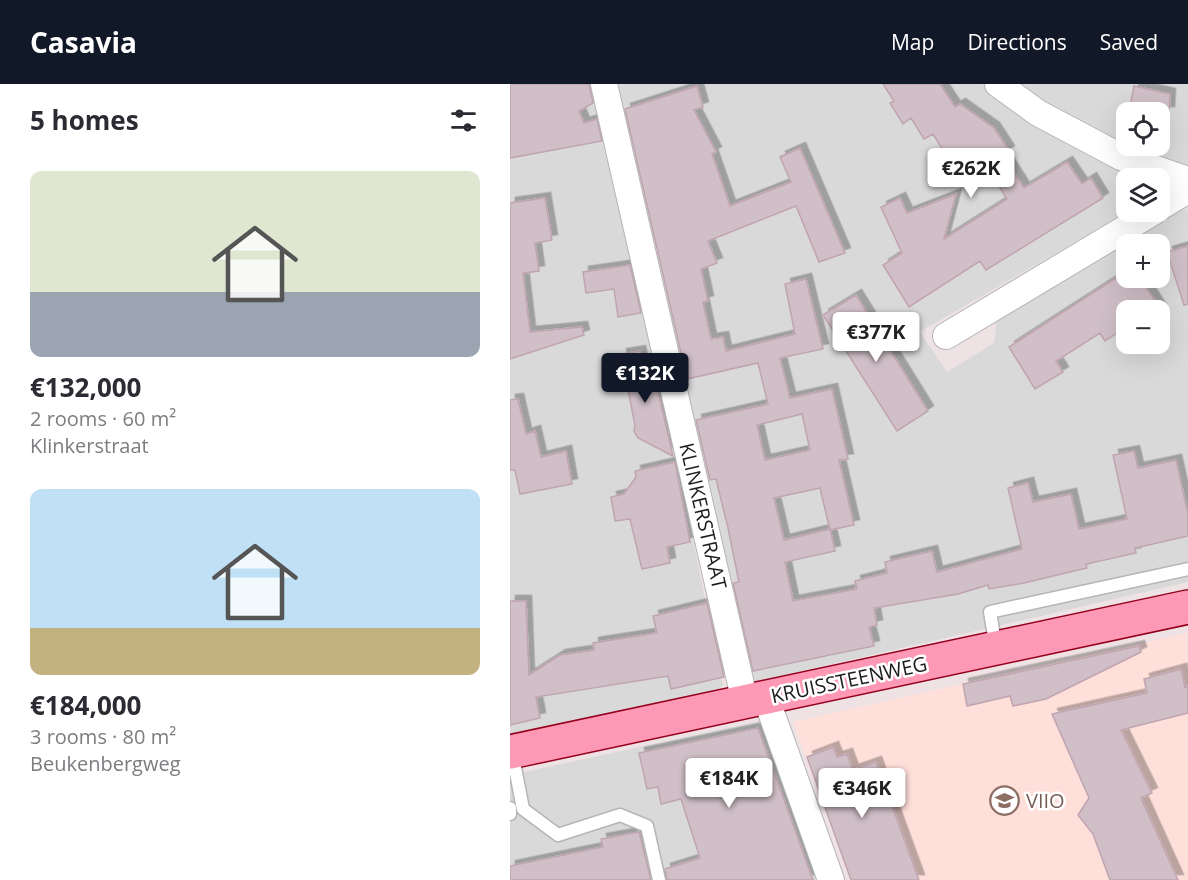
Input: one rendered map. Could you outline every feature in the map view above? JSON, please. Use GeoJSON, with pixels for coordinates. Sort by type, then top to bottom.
{"type":"FeatureCollection","features":[{"type":"Feature","properties":{"kind":"main road","name":"KRUISSTEENWEG"},"geometry":{"type":"LineString","coordinates":[[511,752],[1188,608]]}},
{"type":"Feature","properties":{"kind":"street","name":"KLINKERSTRAAT"},"geometry":{"type":"LineString","coordinates":[[604,84],[756,700],[831,880]]}},
{"type":"Feature","properties":{"kind":"street"},"geometry":{"type":"LineString","coordinates":[[998,84],[1038,113],[1121,157],[1188,180]]}},
{"type":"Feature","properties":{"kind":"street"},"geometry":{"type":"LineString","coordinates":[[1170,201],[1188,190]]}},
{"type":"Feature","properties":{"kind":"street"},"geometry":{"type":"LineString","coordinates":[[946,336],[1136,222]]}},
{"type":"Feature","properties":{"kind":"lane"},"geometry":{"type":"LineString","coordinates":[[996,649],[990,612],[1188,569]]}},
{"type":"Feature","properties":{"kind":"lane"},"geometry":{"type":"LineString","coordinates":[[511,752],[524,809],[558,835],[620,815],[646,826],[659,880]]}},
{"type":"Feature","properties":{"kind":"lane"},"geometry":{"type":"LineString","coordinates":[[510,808],[510,814]]}},
{"type":"Feature","properties":{"kind":"shaded area"},"geometry":{"type":"Polygon","coordinates":[[[510,84],[595,84],[637,271],[723,685],[717,691],[510,734],[510,84]]]}},
{"type":"Feature","properties":{"kind":"shaded area"},"geometry":{"type":"Polygon","coordinates":[[[613,84],[983,84],[1021,116],[1070,146],[1116,168],[1116,218],[920,332],[947,372],[994,343],[997,318],[1116,246],[1116,288],[1170,288],[1170,234],[1137,234],[1157,222],[1170,222],[1170,214],[1188,209],[1188,582],[750,683],[613,84]]]}},
{"type":"Feature","properties":{"kind":"shaded area"},"geometry":{"type":"Polygon","coordinates":[[[1013,84],[1188,84],[1188,169],[1151,156],[1170,156],[1170,102],[1116,102],[1116,144],[1105,140],[1013,84]]]}},
{"type":"Feature","properties":{"kind":"shaded area","name":"VIIO"},"geometry":{"type":"Polygon","coordinates":[[[1187,633],[1188,880],[851,880],[793,722],[1187,633]]]}},
{"type":"Feature","properties":{"kind":"shaded area"},"geometry":{"type":"Polygon","coordinates":[[[760,721],[818,880],[510,880],[510,775],[760,721]]]}},
{"type":"Feature","properties":{"kind":"building"},"geometry":{"type":"Polygon","coordinates":[[[510,84],[589,84],[593,103],[579,111],[584,123],[597,119],[602,141],[510,158],[510,84]]]}},
{"type":"Feature","properties":{"kind":"building"},"geometry":{"type":"Polygon","coordinates":[[[883,84],[940,84],[955,107],[960,104],[994,128],[1009,151],[1003,155],[1024,188],[1067,162],[1082,184],[1091,178],[1103,198],[986,270],[980,261],[909,307],[883,265],[902,253],[881,207],[900,198],[907,213],[956,194],[944,239],[1007,199],[986,165],[962,181],[933,134],[924,139],[911,118],[903,124],[890,103],[894,101],[883,84]]]}},
{"type":"Feature","properties":{"kind":"building"},"geometry":{"type":"Polygon","coordinates":[[[697,86],[703,107],[694,110],[716,152],[712,154],[730,206],[791,182],[780,157],[800,148],[845,253],[819,262],[796,206],[708,241],[717,263],[701,269],[708,301],[703,302],[711,339],[723,337],[726,351],[795,334],[785,284],[806,279],[823,349],[780,358],[790,398],[832,389],[848,459],[839,460],[854,525],[830,530],[835,551],[785,562],[793,601],[857,589],[855,581],[887,573],[885,562],[932,551],[937,572],[1022,549],[1008,488],[1028,483],[1033,502],[1071,494],[1079,529],[1127,519],[1113,455],[1134,451],[1138,468],[1176,460],[1188,514],[1188,536],[1135,548],[1136,553],[1086,564],[1087,568],[1024,583],[989,589],[988,585],[958,594],[874,608],[877,625],[869,627],[874,646],[753,671],[733,583],[739,582],[728,528],[716,479],[710,480],[696,420],[768,404],[758,363],[687,379],[625,109],[697,86]],[[802,414],[757,425],[765,460],[810,450],[802,414]],[[820,488],[774,498],[784,540],[830,529],[820,488]]]}},
{"type":"Feature","properties":{"kind":"building"},"geometry":{"type":"Polygon","coordinates":[[[1134,86],[1170,94],[1170,102],[1131,102],[1134,86]]]}},
{"type":"Feature","properties":{"kind":"building"},"geometry":{"type":"Polygon","coordinates":[[[545,198],[552,240],[535,243],[539,271],[523,273],[530,332],[582,327],[584,335],[510,359],[510,203],[545,198]]]}},
{"type":"Feature","properties":{"kind":"building"},"geometry":{"type":"Polygon","coordinates":[[[1188,246],[1188,304],[1184,305],[1170,261],[1170,251],[1188,246]]]}},
{"type":"Feature","properties":{"kind":"building"},"geometry":{"type":"Polygon","coordinates":[[[630,265],[641,313],[618,317],[614,289],[586,293],[583,272],[630,265]]]}},
{"type":"Feature","properties":{"kind":"building"},"geometry":{"type":"Polygon","coordinates":[[[1116,278],[1116,288],[1147,288],[1154,300],[1116,300],[1116,334],[1105,341],[1100,333],[1056,361],[1063,372],[1035,389],[1009,347],[1116,278]]]}},
{"type":"Feature","properties":{"kind":"building"},"geometry":{"type":"Polygon","coordinates":[[[856,295],[928,411],[897,431],[823,315],[856,295]]]}},
{"type":"Feature","properties":{"kind":"building"},"geometry":{"type":"Polygon","coordinates":[[[640,351],[646,381],[655,379],[673,456],[638,438],[634,431],[635,425],[621,354],[640,351]]]}},
{"type":"Feature","properties":{"kind":"building"},"geometry":{"type":"Polygon","coordinates":[[[518,399],[526,434],[535,431],[541,457],[566,451],[572,484],[520,494],[515,470],[510,470],[510,400],[518,399]]]}},
{"type":"Feature","properties":{"kind":"building"},"geometry":{"type":"Polygon","coordinates":[[[675,462],[690,542],[667,547],[670,563],[642,569],[630,519],[615,521],[611,497],[624,494],[636,477],[635,471],[675,462]]]}},
{"type":"Feature","properties":{"kind":"building"},"geometry":{"type":"Polygon","coordinates":[[[510,601],[526,601],[529,675],[560,655],[594,650],[593,643],[657,633],[653,616],[707,603],[724,677],[671,689],[668,676],[536,697],[540,718],[510,725],[510,601]]]}},
{"type":"Feature","properties":{"kind":"building"},"geometry":{"type":"Polygon","coordinates":[[[1139,646],[1141,652],[1046,699],[1013,706],[1010,696],[967,706],[963,684],[1139,646]]]}},
{"type":"Feature","properties":{"kind":"building"},"geometry":{"type":"Polygon","coordinates":[[[1181,669],[1185,687],[1188,686],[1188,713],[1121,730],[1152,793],[1141,798],[1178,880],[1110,880],[1093,834],[1078,815],[1089,798],[1052,714],[1147,693],[1144,679],[1181,669]]]}},
{"type":"Feature","properties":{"kind":"building"},"geometry":{"type":"Polygon","coordinates":[[[758,728],[813,880],[667,880],[665,869],[700,858],[681,799],[661,804],[658,787],[647,789],[639,753],[758,728]]]}},
{"type":"Feature","properties":{"kind":"building"},"geometry":{"type":"Polygon","coordinates":[[[833,747],[837,757],[847,754],[853,770],[876,762],[919,880],[851,880],[807,757],[833,747]]]}},
{"type":"Feature","properties":{"kind":"building"},"geometry":{"type":"Polygon","coordinates":[[[639,832],[651,880],[510,880],[510,866],[603,847],[601,839],[639,832]]]}},
{"type":"Feature","properties":{"kind":"place","name":"VIIO"},"geometry":{"type":"Point","coordinates":[1005,801]}}]}
